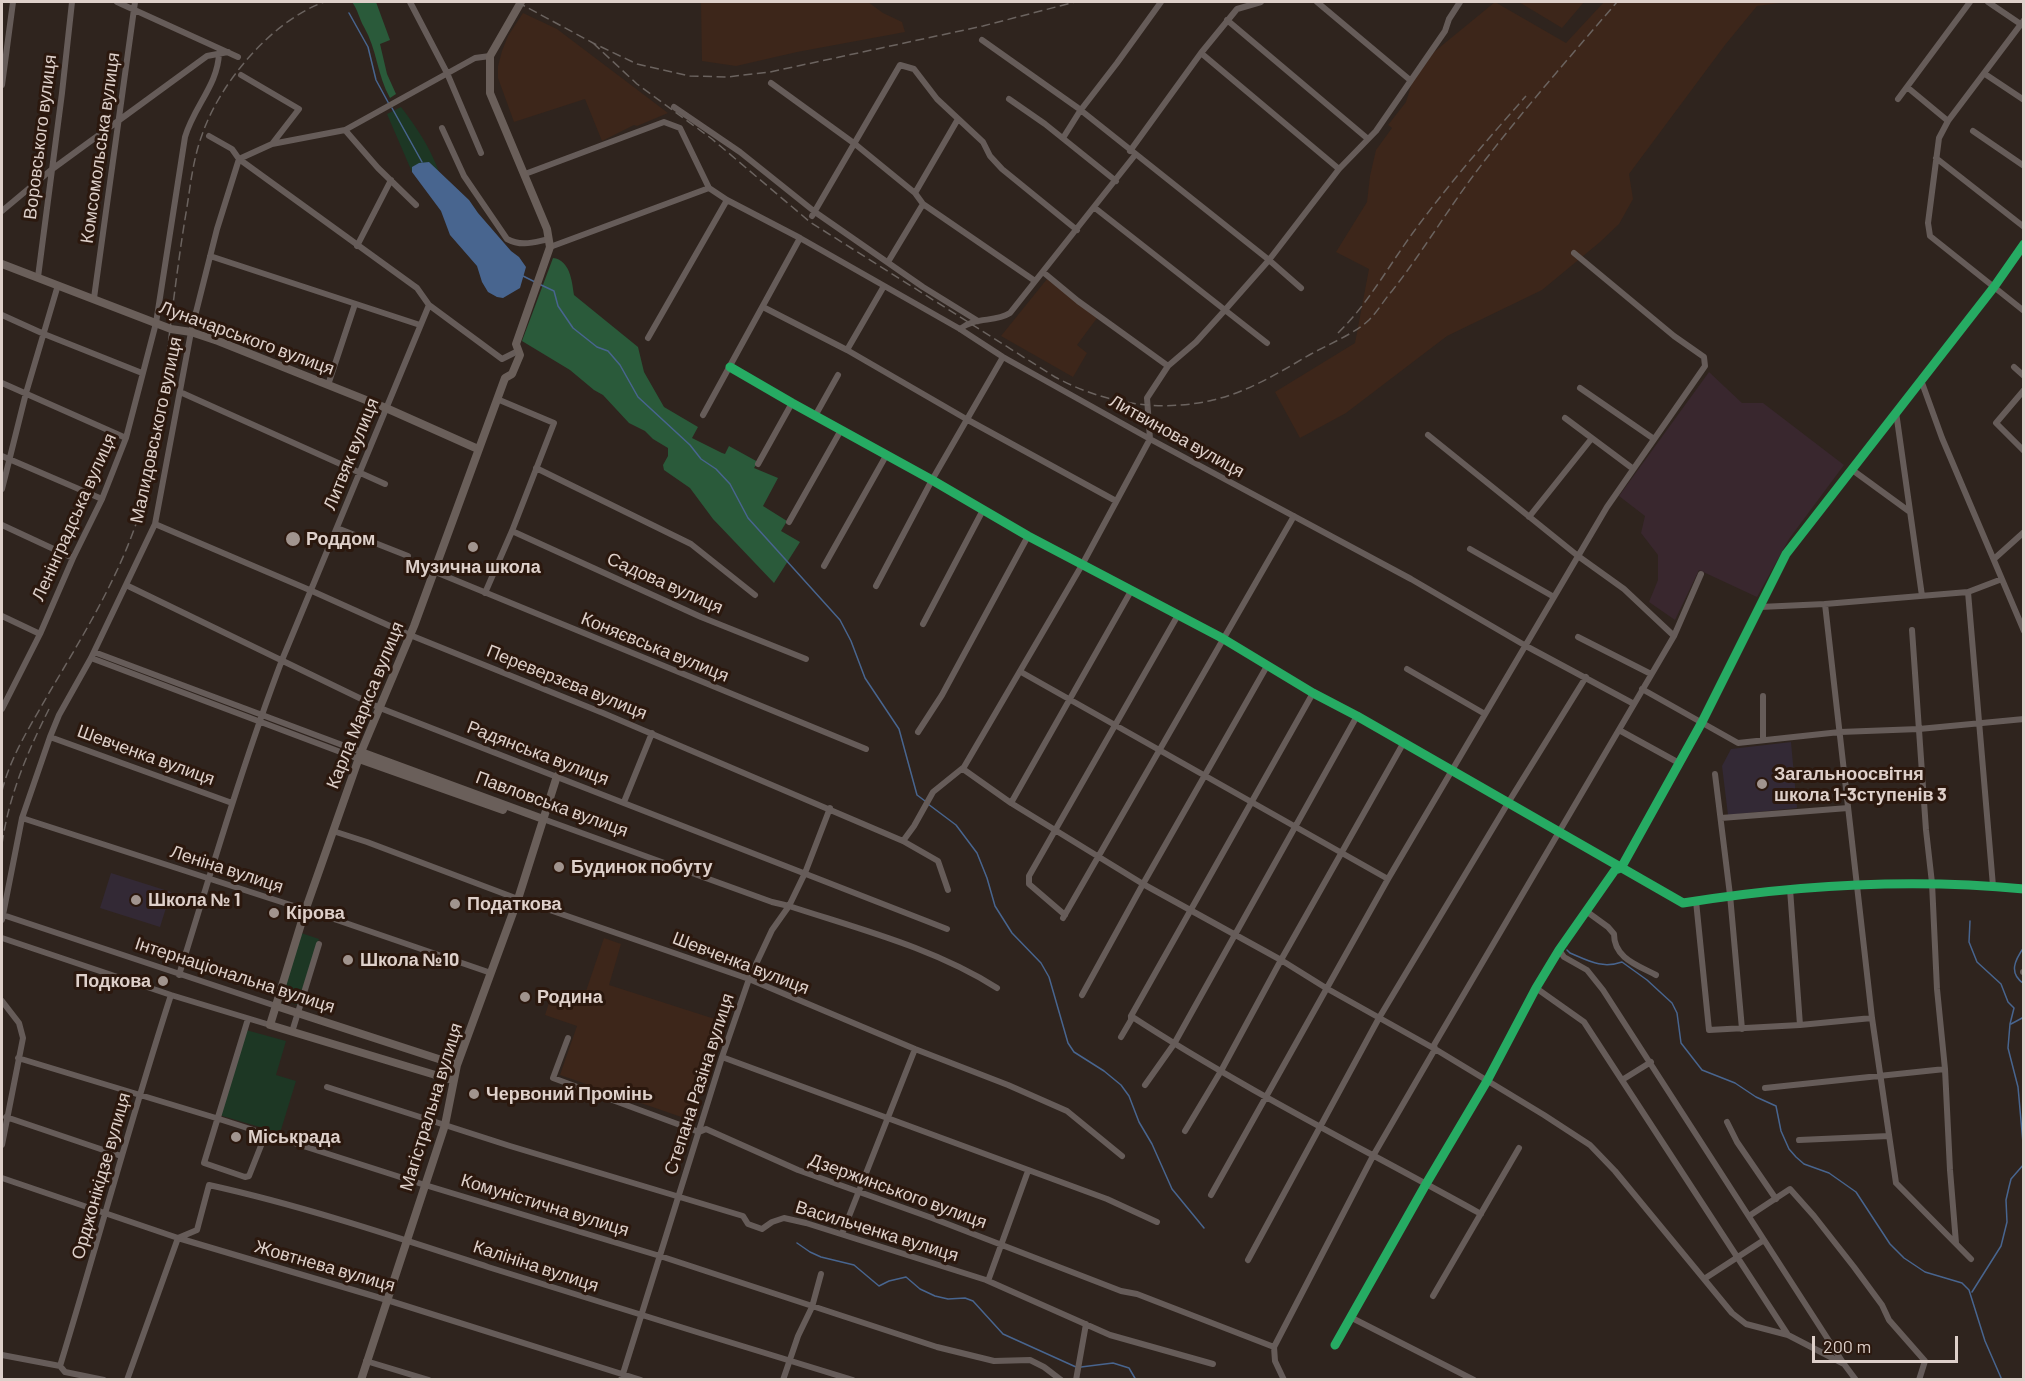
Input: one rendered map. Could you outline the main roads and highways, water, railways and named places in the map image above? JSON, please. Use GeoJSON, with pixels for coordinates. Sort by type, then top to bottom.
{"type":"FeatureCollection","features":[{"type":"Feature","properties":{"kind":"water"},"geometry":{"type":"Polygon","coordinates":[[[429,162],[469,200],[511,251],[519,257],[526,267],[520,288],[503,298],[488,292],[477,266],[450,235],[441,211],[412,172],[412,167],[419,163],[429,162]]]}},
{"type":"Feature","properties":{"kind":"waterway"},"geometry":{"type":"LineString","coordinates":[[349,13],[368,47],[376,80],[389,104]]}},
{"type":"Feature","properties":{"kind":"waterway"},"geometry":{"type":"LineString","coordinates":[[392,108],[422,162]]}},
{"type":"Feature","properties":{"kind":"waterway"},"geometry":{"type":"LineString","coordinates":[[523,276],[535,282]]}},
{"type":"Feature","properties":{"kind":"waterway"},"geometry":{"type":"LineString","coordinates":[[539,284],[554,291],[558,306],[573,328],[597,347],[608,351],[620,365],[638,397],[730,484],[748,518],[840,620],[865,678],[899,729],[917,795],[925,801]]}},
{"type":"Feature","properties":{"kind":"waterway"},"geometry":{"type":"LineString","coordinates":[[928,804],[956,825],[977,853],[995,906],[1012,933],[1041,963],[1049,977],[1068,1043],[1074,1052],[1121,1085],[1129,1096],[1139,1122],[1152,1144],[1172,1189],[1204,1228]]}},
{"type":"Feature","properties":{"kind":"waterway"},"geometry":{"type":"LineString","coordinates":[[1970,921],[1969,942],[1977,962],[2001,984],[2008,1002],[2014,1008],[2008,1048],[2018,1087],[2024,1154]]}},
{"type":"Feature","properties":{"kind":"waterway"},"geometry":{"type":"LineString","coordinates":[[2024,947],[2015,966],[2016,975],[2024,984]]}},
{"type":"Feature","properties":{"kind":"waterway"},"geometry":{"type":"LineString","coordinates":[[1567,950],[1596,963],[1608,965],[1622,962],[1647,980],[1672,1003],[1677,1013],[1681,1043],[1702,1070],[1735,1083],[1756,1097],[1776,1106],[1781,1131],[1789,1149],[1796,1157],[1804,1164],[1829,1173],[1856,1192],[1890,1244],[1904,1258],[1925,1272],[1962,1283],[1969,1290],[1985,1341],[2002,1380]]}},
{"type":"Feature","properties":{"kind":"waterway"},"geometry":{"type":"LineString","coordinates":[[2011,1024],[2024,1017]]}},
{"type":"Feature","properties":{"kind":"waterway"},"geometry":{"type":"LineString","coordinates":[[1972,1292],[2001,1246],[2007,1222],[2006,1200],[2011,1179],[2024,1164]]}},
{"type":"Feature","properties":{"kind":"waterway"},"geometry":{"type":"LineString","coordinates":[[797,1243],[821,1257],[854,1265],[879,1286],[906,1277],[920,1289],[935,1296],[948,1299],[965,1298],[973,1301],[1003,1334],[1076,1367]]}},
{"type":"Feature","properties":{"kind":"waterway"},"geometry":{"type":"LineString","coordinates":[[1081,1367],[1113,1363],[1129,1368],[1136,1380]]}},
{"type":"Feature","properties":{"kind":"railway"},"geometry":{"type":"LineString","coordinates":[[2,791],[22,740],[108,590],[136,524],[150,473],[156,438],[192,177],[202,135],[210,115],[235,75],[267,38],[286,23],[324,2]]}},
{"type":"Feature","properties":{"kind":"railway"},"geometry":{"type":"LineString","coordinates":[[517,2],[637,64],[690,76],[727,77],[770,72],[983,26],[1075,2]]}},
{"type":"Feature","properties":{"kind":"railway"},"geometry":{"type":"LineString","coordinates":[[593,43],[637,84],[712,139],[810,222],[1055,377],[1073,386],[1112,399],[1172,406],[1213,400],[1251,387],[1349,334],[1369,320],[1403,277],[1490,154],[1617,2]]}},
{"type":"Feature","properties":{"kind":"railway"},"geometry":{"type":"LineString","coordinates":[[1338,333],[1368,298],[1439,198],[1526,96]]}},
{"type":"Feature","properties":{"kind":"railway"},"geometry":{"type":"LineString","coordinates":[[2,844],[9,808],[20,775],[49,709]]}},
{"type":"Feature","properties":{"kind":"place","name":"Роддом"},"geometry":{"type":"Point","coordinates":[293,539]}},
{"type":"Feature","properties":{"kind":"place","name":"Музична школа"},"geometry":{"type":"Point","coordinates":[473,547]}},
{"type":"Feature","properties":{"kind":"place","name":"Загальноосвiтня школа 1-3ступенiв 3"},"geometry":{"type":"Point","coordinates":[1762,784]}},
{"type":"Feature","properties":{"kind":"place","name":"Будинок побуту"},"geometry":{"type":"Point","coordinates":[559,867]}},
{"type":"Feature","properties":{"kind":"place","name":"Школа № 1"},"geometry":{"type":"Point","coordinates":[136,900]}},
{"type":"Feature","properties":{"kind":"place","name":"Податкова"},"geometry":{"type":"Point","coordinates":[455,904]}},
{"type":"Feature","properties":{"kind":"place","name":"Кірова"},"geometry":{"type":"Point","coordinates":[274,913]}},
{"type":"Feature","properties":{"kind":"place","name":"Школа №10"},"geometry":{"type":"Point","coordinates":[348,960]}},
{"type":"Feature","properties":{"kind":"place","name":"Подкова"},"geometry":{"type":"Point","coordinates":[163,981]}},
{"type":"Feature","properties":{"kind":"place","name":"Родина"},"geometry":{"type":"Point","coordinates":[525,997]}},
{"type":"Feature","properties":{"kind":"place","name":"Червоний Промінь"},"geometry":{"type":"Point","coordinates":[474,1094]}},
{"type":"Feature","properties":{"kind":"place","name":"Міськрада"},"geometry":{"type":"Point","coordinates":[236,1137]}}]}
